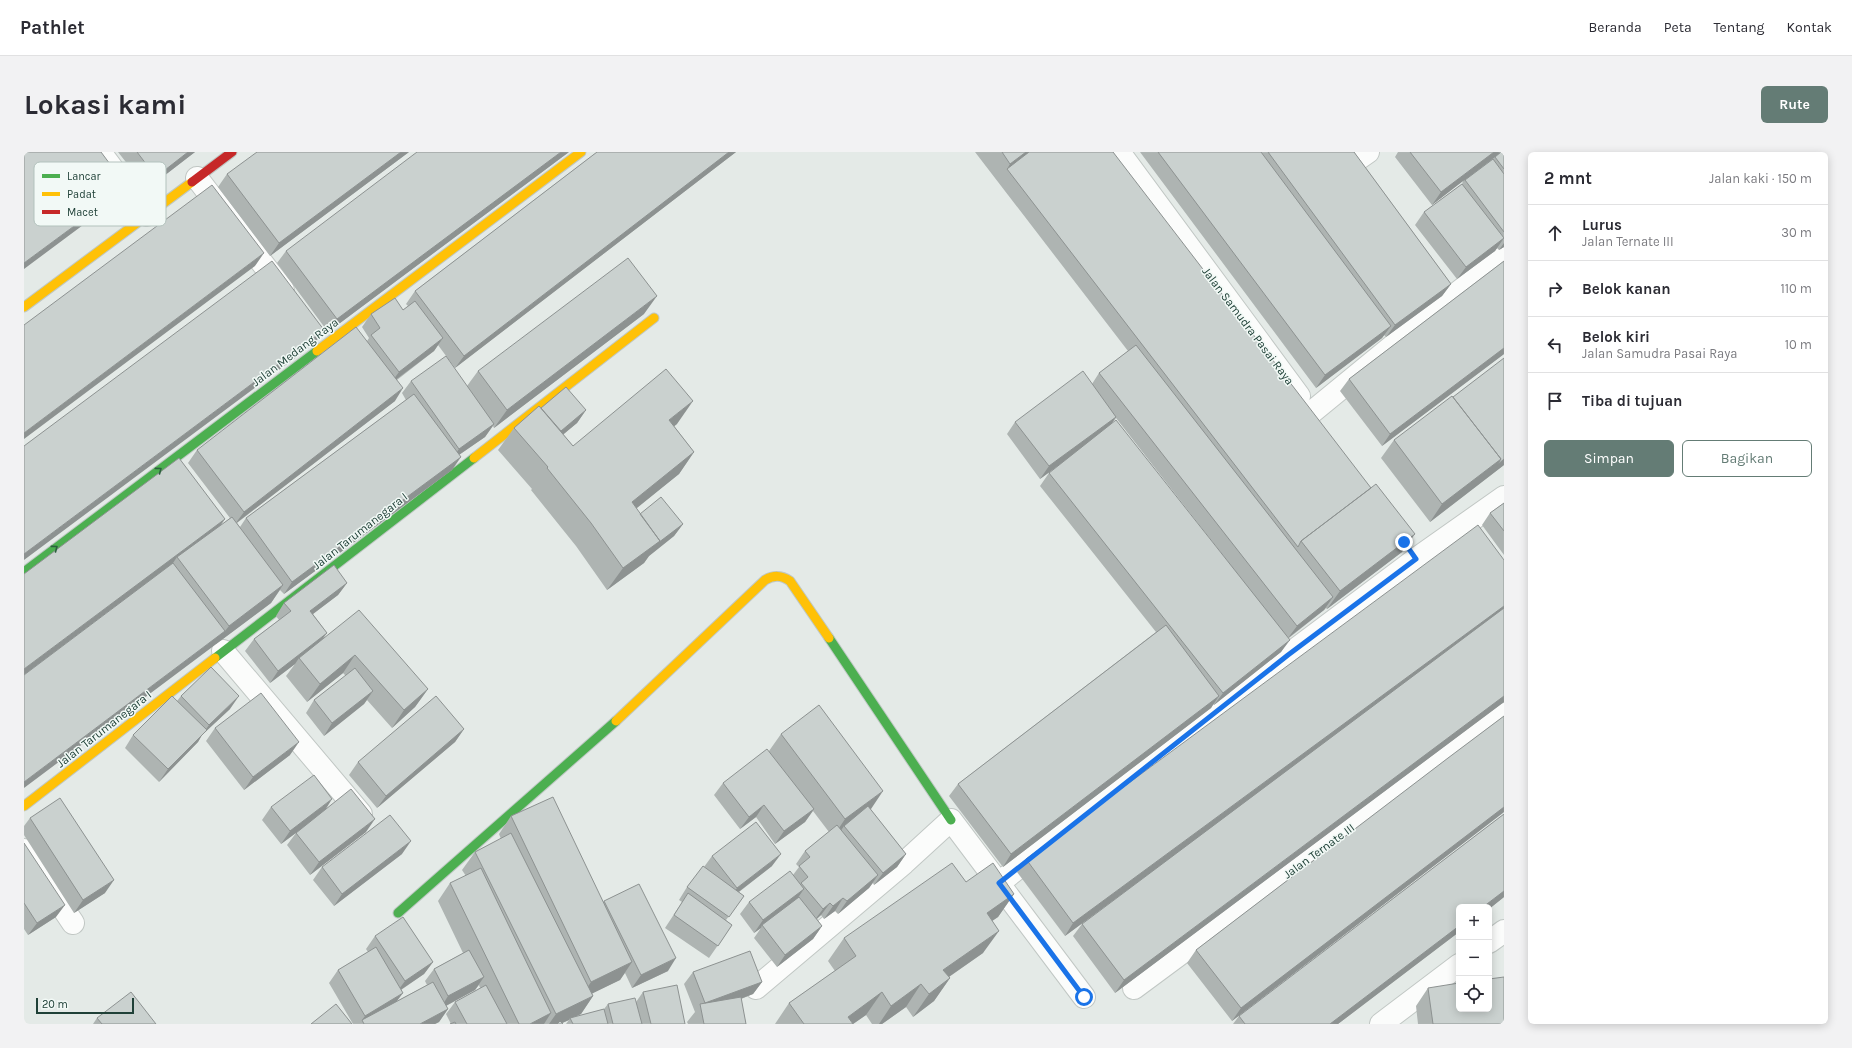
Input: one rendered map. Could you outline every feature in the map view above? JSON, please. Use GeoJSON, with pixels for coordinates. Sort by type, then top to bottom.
{"type":"FeatureCollection","features":[{"type":"Feature","properties":{"kind":"street"},"geometry":{"type":"LineString","coordinates":[[100,152],[107,162]]}},
{"type":"Feature","properties":{"kind":"street"},"geometry":{"type":"LineString","coordinates":[[166,201],[232,152]]}},
{"type":"Feature","properties":{"kind":"street","name":"Jalan Medang Raya"},"geometry":{"type":"LineString","coordinates":[[24,572],[581,152]]}},
{"type":"Feature","properties":{"kind":"street","name":"Jalan Samudra Pasai Raya"},"geometry":{"type":"LineString","coordinates":[[1119,152],[1316,419],[1451,287],[1504,257]]}},
{"type":"Feature","properties":{"kind":"street"},"geometry":{"type":"LineString","coordinates":[[197,178],[297,308]]}},
{"type":"Feature","properties":{"kind":"street"},"geometry":{"type":"LineString","coordinates":[[24,307],[132,226]]}},
{"type":"Feature","properties":{"kind":"street","name":"Jalan Tarumanegara I"},"geometry":{"type":"LineString","coordinates":[[24,806],[654,318]]}},
{"type":"Feature","properties":{"kind":"street"},"geometry":{"type":"LineString","coordinates":[[311,326],[325,345]]}},
{"type":"Feature","properties":{"kind":"street"},"geometry":{"type":"LineString","coordinates":[[176,457],[190,477]]}},
{"type":"Feature","properties":{"kind":"street"},"geometry":{"type":"LineString","coordinates":[[999,883],[1288,655],[1416,559],[1471,534],[1504,497]]}},
{"type":"Feature","properties":{"kind":"street"},"geometry":{"type":"LineString","coordinates":[[1404,542],[1416,559]]}},
{"type":"Feature","properties":{"kind":"street"},"geometry":{"type":"LineString","coordinates":[[398,913],[581,753],[765,580],[778,575],[790,581],[951,820],[1084,997]]}},
{"type":"Feature","properties":{"kind":"street"},"geometry":{"type":"LineString","coordinates":[[269,586],[283,606]]}},
{"type":"Feature","properties":{"kind":"street"},"geometry":{"type":"LineString","coordinates":[[1274,636],[1288,655]]}},
{"type":"Feature","properties":{"kind":"street"},"geometry":{"type":"LineString","coordinates":[[223,652],[361,814]]}},
{"type":"Feature","properties":{"kind":"street","name":"Jalan Ternate III"},"geometry":{"type":"LineString","coordinates":[[1134,988],[1504,714]]}},
{"type":"Feature","properties":{"kind":"street"},"geometry":{"type":"LineString","coordinates":[[756,988],[904,863],[951,820]]}},
{"type":"Feature","properties":{"kind":"street"},"geometry":{"type":"LineString","coordinates":[[24,850],[73,923]]}},
{"type":"Feature","properties":{"kind":"street"},"geometry":{"type":"LineString","coordinates":[[1492,940],[1504,931]]}},
{"type":"Feature","properties":{"kind":"street"},"geometry":{"type":"LineString","coordinates":[[1381,1024],[1456,967]]}},
{"type":"Feature","properties":{"kind":"building"},"geometry":{"type":"Polygon","coordinates":[[[24,152],[101,152],[108,162],[34,162],[34,226],[74,226],[24,263],[24,152]]]}},
{"type":"Feature","properties":{"kind":"building"},"geometry":{"type":"Polygon","coordinates":[[[137,152],[188,152],[166,169],[166,162],[145,162],[137,152]]]}},
{"type":"Feature","properties":{"kind":"building"},"geometry":{"type":"Polygon","coordinates":[[[257,152],[401,152],[279,243],[227,174],[257,152]]]}},
{"type":"Feature","properties":{"kind":"building"},"geometry":{"type":"Polygon","coordinates":[[[417,152],[561,152],[337,319],[286,251],[417,152]]]}},
{"type":"Feature","properties":{"kind":"building"},"geometry":{"type":"Polygon","coordinates":[[[597,152],[729,152],[464,356],[415,291],[597,152]]]}},
{"type":"Feature","properties":{"kind":"building"},"geometry":{"type":"Polygon","coordinates":[[[1002,152],[1026,152],[1010,164],[1002,152]]]}},
{"type":"Feature","properties":{"kind":"building"},"geometry":{"type":"Polygon","coordinates":[[[1029,152],[1113,152],[1371,488],[1301,541],[1298,547],[1007,169],[1029,152]]]}},
{"type":"Feature","properties":{"kind":"building"},"geometry":{"type":"Polygon","coordinates":[[[1158,152],[1261,152],[1391,326],[1325,375],[1158,152]]]}},
{"type":"Feature","properties":{"kind":"building"},"geometry":{"type":"Polygon","coordinates":[[[1268,152],[1354,152],[1451,284],[1395,325],[1268,152]]]}},
{"type":"Feature","properties":{"kind":"building"},"geometry":{"type":"Polygon","coordinates":[[[1410,152],[1494,152],[1441,192],[1410,152]]]}},
{"type":"Feature","properties":{"kind":"building"},"geometry":{"type":"Polygon","coordinates":[[[1501,152],[1504,152],[1504,169],[1495,157],[1501,152]]]}},
{"type":"Feature","properties":{"kind":"building"},"geometry":{"type":"Polygon","coordinates":[[[1493,159],[1504,174],[1504,232],[1465,180],[1493,159]]]}},
{"type":"Feature","properties":{"kind":"building"},"geometry":{"type":"Polygon","coordinates":[[[1462,184],[1504,238],[1466,267],[1424,212],[1462,184]]]}},
{"type":"Feature","properties":{"kind":"building"},"geometry":{"type":"Polygon","coordinates":[[[212,185],[264,253],[24,433],[24,325],[157,226],[166,226],[166,219],[212,185]]]}},
{"type":"Feature","properties":{"kind":"building"},"geometry":{"type":"Polygon","coordinates":[[[628,258],[657,296],[507,410],[478,371],[628,258]]]}},
{"type":"Feature","properties":{"kind":"building"},"geometry":{"type":"Polygon","coordinates":[[[272,261],[324,330],[24,554],[24,446],[272,261]]]}},
{"type":"Feature","properties":{"kind":"building"},"geometry":{"type":"Polygon","coordinates":[[[1504,261],[1504,348],[1390,434],[1349,379],[1504,261]]]}},
{"type":"Feature","properties":{"kind":"building"},"geometry":{"type":"Polygon","coordinates":[[[395,298],[403,310],[415,301],[443,338],[399,372],[371,335],[380,328],[371,314],[395,298]]]}},
{"type":"Feature","properties":{"kind":"building"},"geometry":{"type":"Polygon","coordinates":[[[356,327],[403,388],[244,512],[197,450],[356,327]]]}},
{"type":"Feature","properties":{"kind":"building"},"geometry":{"type":"Polygon","coordinates":[[[1136,345],[1333,597],[1297,626],[1099,373],[1136,345]]]}},
{"type":"Feature","properties":{"kind":"building"},"geometry":{"type":"Polygon","coordinates":[[[446,356],[494,424],[459,449],[411,381],[446,356]]]}},
{"type":"Feature","properties":{"kind":"building"},"geometry":{"type":"Polygon","coordinates":[[[1504,358],[1504,459],[1497,465],[1501,459],[1453,397],[1504,358]]]}},
{"type":"Feature","properties":{"kind":"building"},"geometry":{"type":"Polygon","coordinates":[[[666,369],[693,401],[669,420],[694,452],[632,502],[660,541],[623,568],[591,523],[547,468],[548,467],[514,428],[539,406],[573,446],[666,369]]]}},
{"type":"Feature","properties":{"kind":"building"},"geometry":{"type":"Polygon","coordinates":[[[1083,371],[1116,417],[1049,466],[1015,422],[1083,371]]]}},
{"type":"Feature","properties":{"kind":"building"},"geometry":{"type":"Polygon","coordinates":[[[566,387],[586,410],[561,431],[541,408],[566,387]]]}},
{"type":"Feature","properties":{"kind":"building"},"geometry":{"type":"Polygon","coordinates":[[[414,394],[461,457],[292,582],[246,518],[414,394]]]}},
{"type":"Feature","properties":{"kind":"building"},"geometry":{"type":"Polygon","coordinates":[[[1452,396],[1501,459],[1442,504],[1394,440],[1452,396]]]}},
{"type":"Feature","properties":{"kind":"building"},"geometry":{"type":"Polygon","coordinates":[[[1116,420],[1290,640],[1223,693],[1049,473],[1116,420]]]}},
{"type":"Feature","properties":{"kind":"building"},"geometry":{"type":"Polygon","coordinates":[[[179,458],[225,519],[24,669],[24,574],[179,458]]]}},
{"type":"Feature","properties":{"kind":"building"},"geometry":{"type":"Polygon","coordinates":[[[1376,484],[1415,534],[1340,591],[1301,541],[1376,484]]]}},
{"type":"Feature","properties":{"kind":"building"},"geometry":{"type":"Polygon","coordinates":[[[661,497],[683,524],[658,543],[660,541],[640,514],[661,497]]]}},
{"type":"Feature","properties":{"kind":"building"},"geometry":{"type":"Polygon","coordinates":[[[1504,503],[1504,531],[1490,513],[1504,503]]]}},
{"type":"Feature","properties":{"kind":"building"},"geometry":{"type":"Polygon","coordinates":[[[232,517],[283,585],[229,626],[177,557],[232,517]]]}},
{"type":"Feature","properties":{"kind":"building"},"geometry":{"type":"Polygon","coordinates":[[[1478,525],[1504,560],[1504,606],[1073,923],[1026,859],[1478,525]]]}},
{"type":"Feature","properties":{"kind":"building"},"geometry":{"type":"Polygon","coordinates":[[[173,563],[225,631],[24,782],[24,675],[173,563]]]}},
{"type":"Feature","properties":{"kind":"building"},"geometry":{"type":"Polygon","coordinates":[[[334,565],[347,583],[310,611],[327,633],[278,671],[254,639],[291,611],[284,603],[334,565]]]}},
{"type":"Feature","properties":{"kind":"building"},"geometry":{"type":"Polygon","coordinates":[[[1504,608],[1504,696],[1124,980],[1082,924],[1504,608]]]}},
{"type":"Feature","properties":{"kind":"building"},"geometry":{"type":"Polygon","coordinates":[[[359,610],[428,689],[404,710],[355,655],[320,684],[299,658],[359,610]]]}},
{"type":"Feature","properties":{"kind":"building"},"geometry":{"type":"Polygon","coordinates":[[[1166,625],[1219,696],[1011,854],[958,784],[1166,625]]]}},
{"type":"Feature","properties":{"kind":"building"},"geometry":{"type":"Polygon","coordinates":[[[211,667],[239,696],[209,725],[181,696],[211,667]]]}},
{"type":"Feature","properties":{"kind":"building"},"geometry":{"type":"Polygon","coordinates":[[[355,668],[373,691],[332,723],[314,700],[355,668]]]}},
{"type":"Feature","properties":{"kind":"building"},"geometry":{"type":"Polygon","coordinates":[[[261,693],[299,742],[253,777],[215,728],[261,693]]]}},
{"type":"Feature","properties":{"kind":"building"},"geometry":{"type":"Polygon","coordinates":[[[172,696],[207,730],[168,769],[133,735],[172,696]]]}},
{"type":"Feature","properties":{"kind":"building"},"geometry":{"type":"Polygon","coordinates":[[[436,696],[464,729],[386,796],[358,762],[436,696]]]}},
{"type":"Feature","properties":{"kind":"building"},"geometry":{"type":"Polygon","coordinates":[[[819,705],[883,791],[845,819],[781,734],[819,705]]]}},
{"type":"Feature","properties":{"kind":"building"},"geometry":{"type":"Polygon","coordinates":[[[1504,716],[1504,807],[1241,1008],[1196,950],[1504,716]]]}},
{"type":"Feature","properties":{"kind":"building"},"geometry":{"type":"Polygon","coordinates":[[[767,749],[814,809],[784,831],[764,805],[749,817],[723,783],[767,749]]]}},
{"type":"Feature","properties":{"kind":"building"},"geometry":{"type":"Polygon","coordinates":[[[314,775],[332,799],[290,831],[271,807],[314,775]]]}},
{"type":"Feature","properties":{"kind":"building"},"geometry":{"type":"Polygon","coordinates":[[[351,789],[375,819],[319,862],[296,833],[351,789]]]}},
{"type":"Feature","properties":{"kind":"building"},"geometry":{"type":"Polygon","coordinates":[[[553,797],[632,962],[591,982],[511,816],[553,797]]]}},
{"type":"Feature","properties":{"kind":"building"},"geometry":{"type":"Polygon","coordinates":[[[60,798],[114,880],[83,900],[30,818],[60,798]]]}},
{"type":"Feature","properties":{"kind":"building"},"geometry":{"type":"Polygon","coordinates":[[[868,806],[906,854],[883,873],[844,826],[868,806]]]}},
{"type":"Feature","properties":{"kind":"building"},"geometry":{"type":"Polygon","coordinates":[[[1504,814],[1504,891],[1487,904],[1456,904],[1456,928],[1330,1024],[1245,1024],[1239,1016],[1504,814]]]}},
{"type":"Feature","properties":{"kind":"building"},"geometry":{"type":"Polygon","coordinates":[[[390,815],[411,841],[342,894],[322,867],[390,815]]]}},
{"type":"Feature","properties":{"kind":"building"},"geometry":{"type":"Polygon","coordinates":[[[756,822],[781,854],[737,888],[712,856],[756,822]]]}},
{"type":"Feature","properties":{"kind":"building"},"geometry":{"type":"Polygon","coordinates":[[[837,825],[878,875],[847,901],[843,898],[833,906],[830,903],[823,909],[801,883],[808,877],[799,866],[810,857],[805,851],[837,825]]]}},
{"type":"Feature","properties":{"kind":"building"},"geometry":{"type":"Polygon","coordinates":[[[511,833],[593,996],[556,1014],[475,852],[511,833]]]}},
{"type":"Feature","properties":{"kind":"building"},"geometry":{"type":"Polygon","coordinates":[[[24,843],[65,905],[37,923],[24,903],[24,843]]]}},
{"type":"Feature","properties":{"kind":"building"},"geometry":{"type":"Polygon","coordinates":[[[952,863],[966,882],[993,863],[1014,894],[987,913],[999,931],[943,970],[950,978],[929,994],[921,984],[891,1006],[882,992],[848,1017],[853,1024],[804,1024],[789,1003],[856,956],[844,938],[952,863]]]}},
{"type":"Feature","properties":{"kind":"building"},"geometry":{"type":"Polygon","coordinates":[[[703,866],[744,896],[729,917],[687,887],[703,866]]]}},
{"type":"Feature","properties":{"kind":"building"},"geometry":{"type":"Polygon","coordinates":[[[481,868],[551,1013],[530,1024],[519,1024],[450,883],[481,868]]]}},
{"type":"Feature","properties":{"kind":"building"},"geometry":{"type":"Polygon","coordinates":[[[790,871],[804,889],[763,920],[749,902],[790,871]]]}},
{"type":"Feature","properties":{"kind":"building"},"geometry":{"type":"Polygon","coordinates":[[[639,884],[676,958],[641,975],[604,901],[639,884]]]}},
{"type":"Feature","properties":{"kind":"building"},"geometry":{"type":"Polygon","coordinates":[[[688,893],[732,925],[718,946],[674,915],[688,893]]]}},
{"type":"Feature","properties":{"kind":"building"},"geometry":{"type":"Polygon","coordinates":[[[799,897],[822,926],[785,955],[762,925],[799,897]]]}},
{"type":"Feature","properties":{"kind":"building"},"geometry":{"type":"Polygon","coordinates":[[[403,917],[433,962],[405,981],[375,936],[403,917]]]}},
{"type":"Feature","properties":{"kind":"building"},"geometry":{"type":"Polygon","coordinates":[[[376,947],[403,993],[365,1016],[338,970],[376,947]]]}},
{"type":"Feature","properties":{"kind":"building"},"geometry":{"type":"Polygon","coordinates":[[[469,950],[484,977],[448,996],[434,969],[469,950]]]}},
{"type":"Feature","properties":{"kind":"building"},"geometry":{"type":"Polygon","coordinates":[[[750,951],[762,982],[705,1003],[693,972],[750,951]]]}},
{"type":"Feature","properties":{"kind":"building"},"geometry":{"type":"Polygon","coordinates":[[[1504,977],[1504,1024],[1433,1024],[1428,988],[1456,983],[1456,1012],[1492,1012],[1492,979],[1504,977]]]}},
{"type":"Feature","properties":{"kind":"building"},"geometry":{"type":"Polygon","coordinates":[[[433,982],[448,1009],[420,1024],[364,1024],[362,1020],[433,982]]]}},
{"type":"Feature","properties":{"kind":"building"},"geometry":{"type":"Polygon","coordinates":[[[486,985],[507,1024],[467,1024],[455,1002],[486,985]]]}},
{"type":"Feature","properties":{"kind":"building"},"geometry":{"type":"Polygon","coordinates":[[[677,985],[685,1024],[651,1024],[643,992],[677,985]]]}},
{"type":"Feature","properties":{"kind":"building"},"geometry":{"type":"Polygon","coordinates":[[[131,992],[156,1024],[102,1024],[97,1018],[131,992]]]}},
{"type":"Feature","properties":{"kind":"building"},"geometry":{"type":"Polygon","coordinates":[[[741,997],[746,1024],[704,1024],[700,1004],[741,997]]]}},
{"type":"Feature","properties":{"kind":"building"},"geometry":{"type":"Polygon","coordinates":[[[635,998],[642,1024],[613,1024],[608,1004],[635,998]]]}},
{"type":"Feature","properties":{"kind":"building"},"geometry":{"type":"Polygon","coordinates":[[[336,1004],[352,1024],[311,1024],[336,1004]]]}},
{"type":"Feature","properties":{"kind":"building"},"geometry":{"type":"Polygon","coordinates":[[[604,1009],[608,1024],[573,1024],[570,1018],[604,1009]]]}},
{"type":"Feature","properties":{"kind":"traffic: fast"},"geometry":{"type":"LineString","coordinates":[[24,572],[317,351]]}},
{"type":"Feature","properties":{"kind":"traffic: fast"},"geometry":{"type":"LineString","coordinates":[[215,658],[474,458]]}},
{"type":"Feature","properties":{"kind":"traffic: fast"},"geometry":{"type":"LineString","coordinates":[[829,638],[951,820]]}},
{"type":"Feature","properties":{"kind":"traffic: fast"},"geometry":{"type":"LineString","coordinates":[[398,913],[616,721]]}},
{"type":"Feature","properties":{"kind":"traffic: slow"},"geometry":{"type":"LineString","coordinates":[[317,351],[581,152]]}},
{"type":"Feature","properties":{"kind":"traffic: slow"},"geometry":{"type":"LineString","coordinates":[[166,201],[192,182]]}},
{"type":"Feature","properties":{"kind":"traffic: slow"},"geometry":{"type":"LineString","coordinates":[[24,307],[133,226]]}},
{"type":"Feature","properties":{"kind":"traffic: slow"},"geometry":{"type":"LineString","coordinates":[[474,458],[654,318]]}},
{"type":"Feature","properties":{"kind":"traffic: slow"},"geometry":{"type":"LineString","coordinates":[[616,721],[768,578],[781,577],[790,581],[829,638]]}},
{"type":"Feature","properties":{"kind":"traffic: slow"},"geometry":{"type":"LineString","coordinates":[[24,806],[215,658]]}},
{"type":"Feature","properties":{"kind":"traffic: jam"},"geometry":{"type":"LineString","coordinates":[[192,182],[232,152]]}},
{"type":"Feature","properties":{"kind":"route"},"geometry":{"type":"LineString","coordinates":[[1084,997],[999,883],[1288,655],[1416,559],[1404,542]]}}]}
